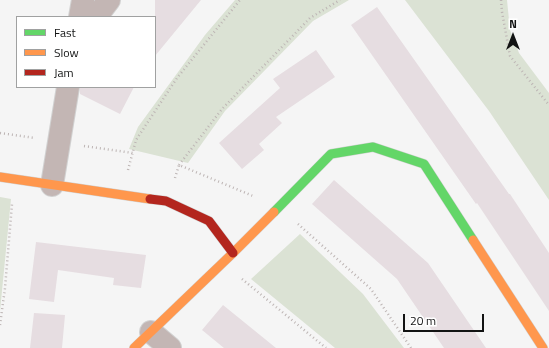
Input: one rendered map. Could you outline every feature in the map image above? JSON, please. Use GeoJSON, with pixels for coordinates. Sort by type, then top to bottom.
{"type":"FeatureCollection","features":[{"type":"Feature","properties":{"kind":"street"},"geometry":{"type":"LineString","coordinates":[[80,16],[83,0]]}},
{"type":"Feature","properties":{"kind":"street"},"geometry":{"type":"LineString","coordinates":[[97,16],[109,0]]}},
{"type":"Feature","properties":{"kind":"street"},"geometry":{"type":"LineString","coordinates":[[52,185],[68,88]]}},
{"type":"Feature","properties":{"kind":"street"},"geometry":{"type":"LineString","coordinates":[[134,348],[234,253],[331,154],[373,147],[424,164],[543,348]]}},
{"type":"Feature","properties":{"kind":"street"},"geometry":{"type":"LineString","coordinates":[[0,177],[166,201],[210,221],[234,253]]}},
{"type":"Feature","properties":{"kind":"street"},"geometry":{"type":"LineString","coordinates":[[151,332],[170,348]]}},
{"type":"Feature","properties":{"kind":"path"},"geometry":{"type":"LineString","coordinates":[[117,194],[127,174],[136,140],[177,78],[240,0]]}},
{"type":"Feature","properties":{"kind":"path"},"geometry":{"type":"LineString","coordinates":[[166,201],[179,165],[222,109],[310,18],[340,0]]}},
{"type":"Feature","properties":{"kind":"path"},"geometry":{"type":"LineString","coordinates":[[501,0],[510,56],[549,105]]}},
{"type":"Feature","properties":{"kind":"path"},"geometry":{"type":"LineString","coordinates":[[179,165],[279,207],[371,289],[411,348]]}},
{"type":"Feature","properties":{"kind":"path"},"geometry":{"type":"LineString","coordinates":[[0,325],[15,179]]}},
{"type":"Feature","properties":{"kind":"path"},"geometry":{"type":"LineString","coordinates":[[223,263],[326,348]]}},
{"type":"Feature","properties":{"kind":"shaded area"},"geometry":{"type":"Polygon","coordinates":[[[235,0],[349,0],[313,21],[225,111],[188,163],[129,149],[138,127],[205,35],[235,0]]]}},
{"type":"Feature","properties":{"kind":"shaded area"},"geometry":{"type":"Polygon","coordinates":[[[405,0],[507,0],[510,30],[519,53],[549,93],[549,200],[489,111],[405,0]]]}},
{"type":"Feature","properties":{"kind":"shaded area"},"geometry":{"type":"Polygon","coordinates":[[[0,197],[11,199],[0,311],[0,197]]]}},
{"type":"Feature","properties":{"kind":"shaded area"},"geometry":{"type":"Polygon","coordinates":[[[300,234],[363,294],[404,348],[335,348],[251,279],[300,234]]]}},
{"type":"Feature","properties":{"kind":"building"},"geometry":{"type":"Polygon","coordinates":[[[155,0],[201,0],[156,55],[155,0]]]}},
{"type":"Feature","properties":{"kind":"building"},"geometry":{"type":"Polygon","coordinates":[[[377,7],[510,194],[549,253],[549,311],[477,203],[476,204],[351,25],[377,7]]]}},
{"type":"Feature","properties":{"kind":"building"},"geometry":{"type":"Polygon","coordinates":[[[316,50],[335,77],[276,117],[282,123],[259,144],[264,150],[242,169],[219,143],[280,88],[273,79],[316,50]]]}},
{"type":"Feature","properties":{"kind":"building"},"geometry":{"type":"Polygon","coordinates":[[[80,88],[133,88],[120,114],[80,94],[80,88]]]}},
{"type":"Feature","properties":{"kind":"building"},"geometry":{"type":"Polygon","coordinates":[[[334,180],[428,263],[486,348],[444,348],[397,279],[312,204],[334,180]]]}},
{"type":"Feature","properties":{"kind":"building"},"geometry":{"type":"Polygon","coordinates":[[[36,242],[146,255],[141,288],[113,285],[114,278],[58,270],[54,302],[29,299],[36,242]]]}},
{"type":"Feature","properties":{"kind":"building"},"geometry":{"type":"Polygon","coordinates":[[[223,305],[276,348],[224,348],[202,330],[223,305]]]}},
{"type":"Feature","properties":{"kind":"building"},"geometry":{"type":"Polygon","coordinates":[[[34,313],[65,315],[62,348],[30,348],[34,313]]]}},
{"type":"Feature","properties":{"kind":"traffic: fast"},"geometry":{"type":"LineString","coordinates":[[274,212],[331,154],[373,147],[424,164],[473,240]]}},
{"type":"Feature","properties":{"kind":"traffic: slow"},"geometry":{"type":"LineString","coordinates":[[0,177],[150,199]]}},
{"type":"Feature","properties":{"kind":"traffic: slow"},"geometry":{"type":"LineString","coordinates":[[134,348],[274,212]]}},
{"type":"Feature","properties":{"kind":"traffic: slow"},"geometry":{"type":"LineString","coordinates":[[473,240],[543,348]]}},
{"type":"Feature","properties":{"kind":"traffic: jam"},"geometry":{"type":"LineString","coordinates":[[150,199],[166,201],[209,221],[233,253]]}}]}
